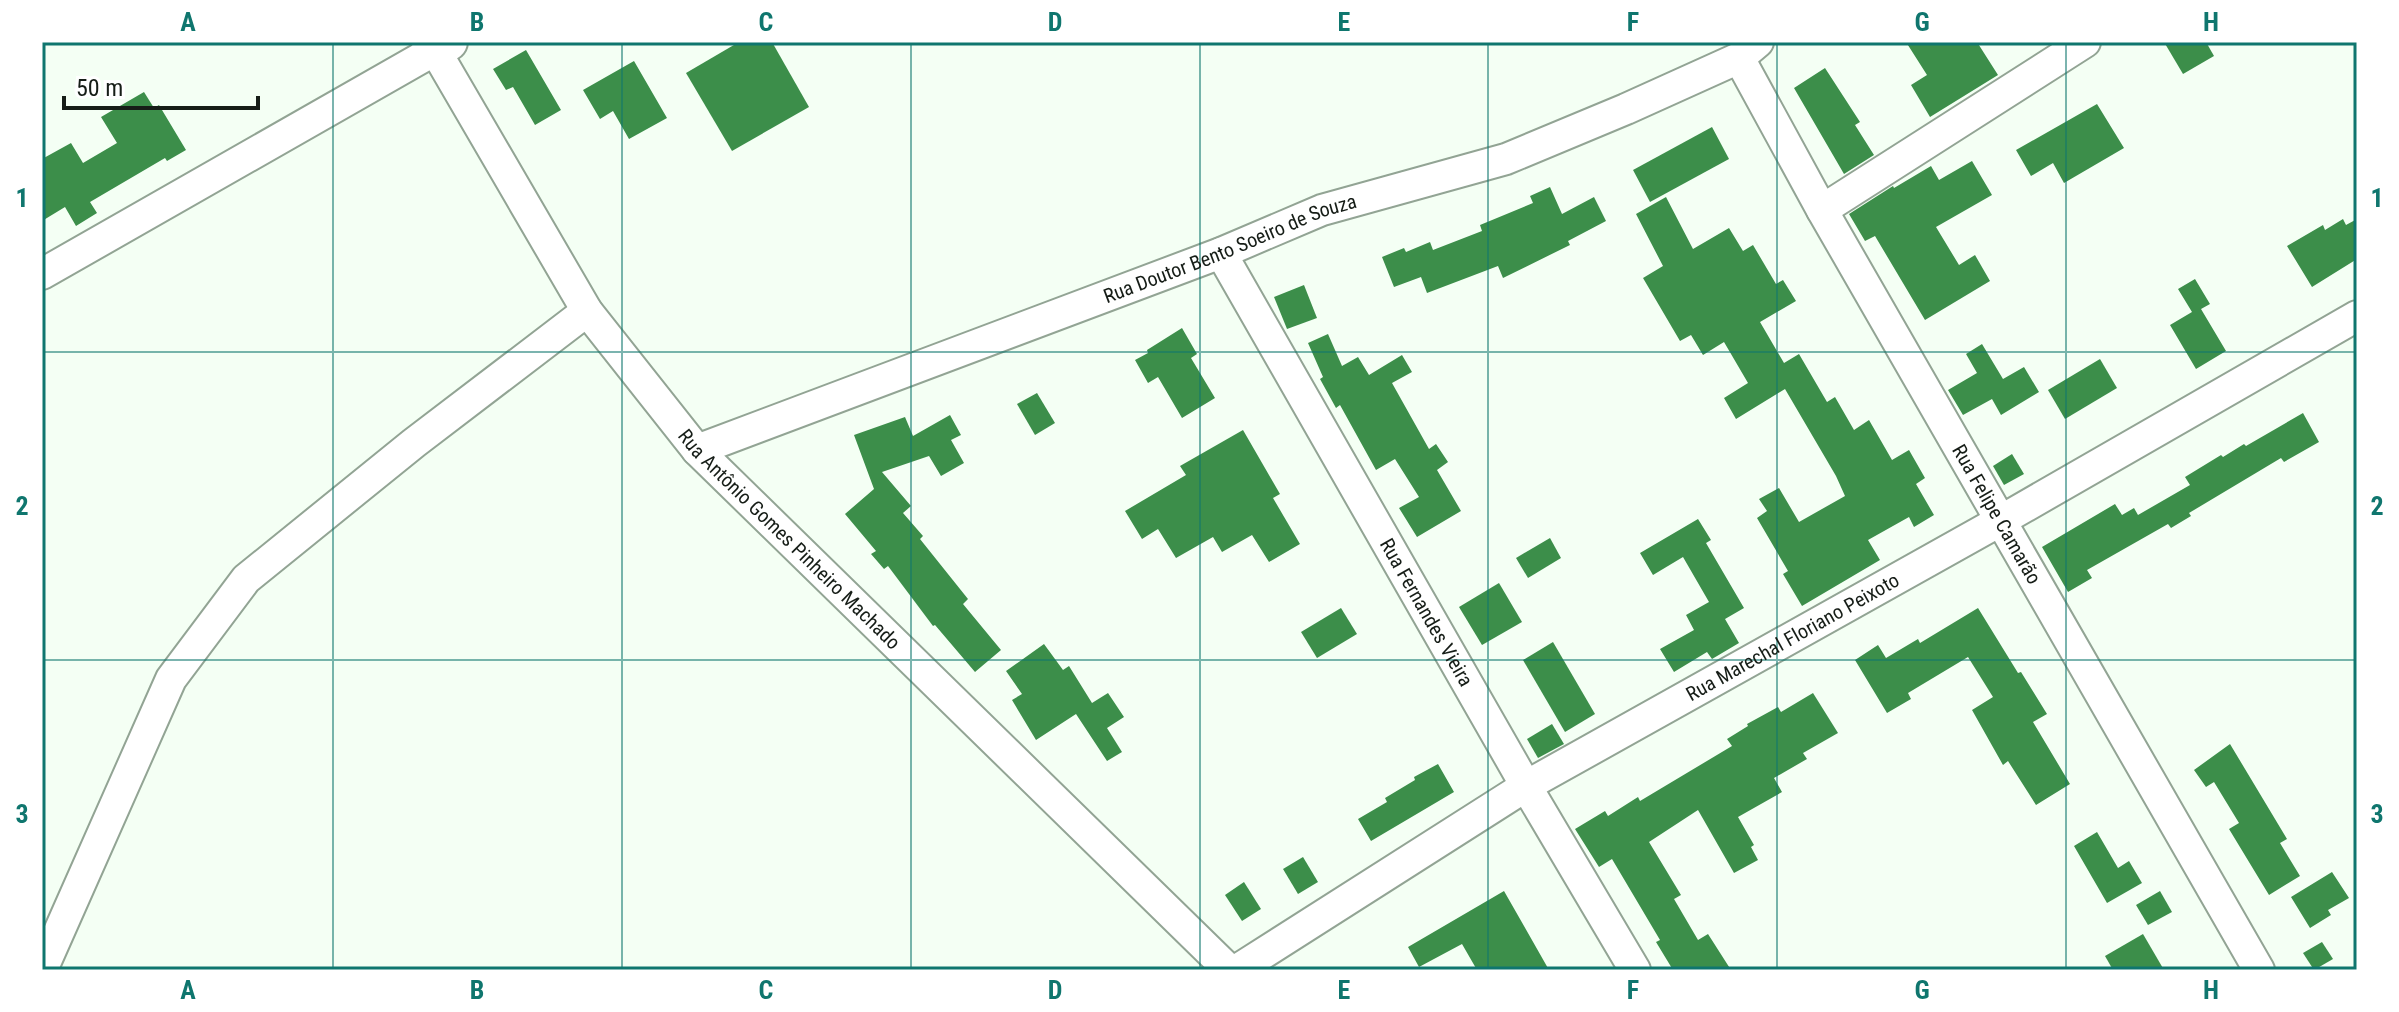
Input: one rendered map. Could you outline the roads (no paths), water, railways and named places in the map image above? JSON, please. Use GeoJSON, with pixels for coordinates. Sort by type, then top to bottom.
{"type":"FeatureCollection","features":[{"type":"Feature","properties":{"kind":"street"},"geometry":{"type":"LineString","coordinates":[[1822,210],[2085,42]]}},
{"type":"Feature","properties":{"kind":"street"},"geometry":{"type":"LineString","coordinates":[[42,274],[438,45]]}},
{"type":"Feature","properties":{"kind":"street","name":"Rua Antônio Gomes Pinheiro Machado"},"geometry":{"type":"LineString","coordinates":[[438,45],[587,311],[697,450],[1229,970]]}},
{"type":"Feature","properties":{"kind":"street","name":"Rua Felipe Camarão"},"geometry":{"type":"LineString","coordinates":[[1748,50],[1822,210],[2259,970]]}},
{"type":"Feature","properties":{"kind":"street","name":"Rua Doutor Bento Soeiro de Souza"},"geometry":{"type":"LineString","coordinates":[[697,450],[1221,253],[1322,210],[1506,159],[1626,109],[1748,50]]}},
{"type":"Feature","properties":{"kind":"street","name":"Rua Fernandes Vieira"},"geometry":{"type":"LineString","coordinates":[[1221,253],[1635,970]]}},
{"type":"Feature","properties":{"kind":"street"},"geometry":{"type":"LineString","coordinates":[[42,970],[171,679],[246,579],[414,443],[587,311]]}},
{"type":"Feature","properties":{"kind":"street","name":"Rua Marechal Floriano Peixoto"},"geometry":{"type":"LineString","coordinates":[[1237,970],[1526,786],[2000,521],[2357,316]]}}]}
